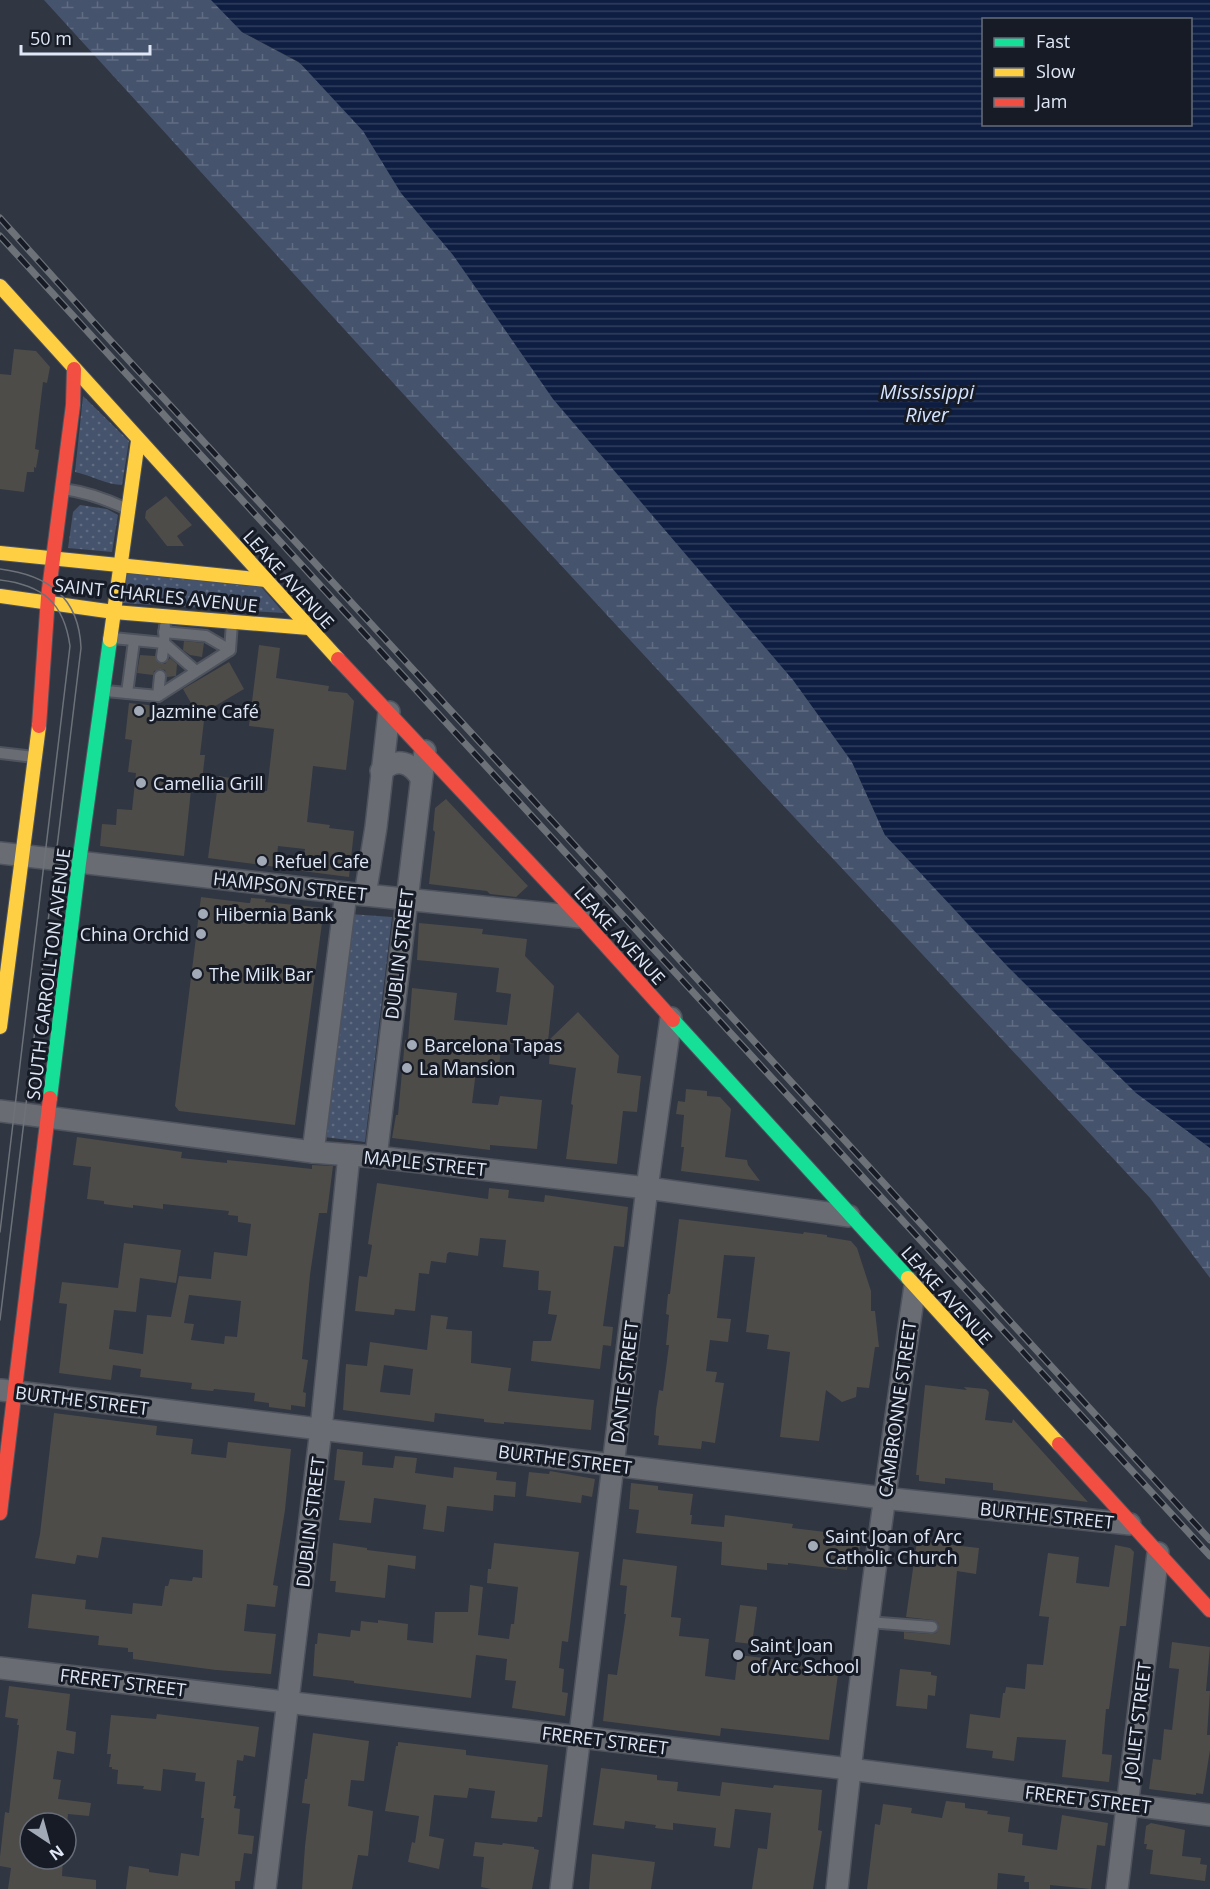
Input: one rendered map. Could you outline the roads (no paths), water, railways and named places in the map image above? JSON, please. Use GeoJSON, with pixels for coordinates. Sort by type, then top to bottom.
{"type":"FeatureCollection","features":[{"type":"Feature","properties":{"kind":"street","name":"LEAKE AVENUE"},"geometry":{"type":"LineString","coordinates":[[0,286],[138,441],[309,628],[580,917],[849,1216],[1210,1610]]}},
{"type":"Feature","properties":{"kind":"street"},"geometry":{"type":"LineString","coordinates":[[0,1027],[42,705],[52,558],[74,405],[74,369]]}},
{"type":"Feature","properties":{"kind":"street","name":"SOUTH CARROLLTON AVENUE"},"geometry":{"type":"LineString","coordinates":[[0,1513],[7,1390],[48,1116],[79,863],[138,441]]}},
{"type":"Feature","properties":{"kind":"street","name":"SAINT CHARLES AVENUE"},"geometry":{"type":"LineString","coordinates":[[0,553],[266,580]]}},
{"type":"Feature","properties":{"kind":"street","name":"SAINT CHARLES AVENUE"},"geometry":{"type":"LineString","coordinates":[[0,596],[114,612],[309,628]]}},
{"type":"Feature","properties":{"kind":"street"},"geometry":{"type":"LineString","coordinates":[[312,1152],[356,894],[376,827],[388,712]]}},
{"type":"Feature","properties":{"kind":"street","name":"DUBLIN STREET"},"geometry":{"type":"LineString","coordinates":[[266,1889],[321,1429],[361,1156],[406,898],[425,751]]}},
{"type":"Feature","properties":{"kind":"street"},"geometry":{"type":"LineString","coordinates":[[381,771],[387,765],[397,762],[407,763],[415,768],[421,778]]}},
{"type":"Feature","properties":{"kind":"street","name":"HAMPSON STREET"},"geometry":{"type":"LineString","coordinates":[[0,853],[580,917]]}},
{"type":"Feature","properties":{"kind":"street","name":"DANTE STREET"},"geometry":{"type":"LineString","coordinates":[[561,1889],[647,1188],[671,1018]]}},
{"type":"Feature","properties":{"kind":"street","name":"MAPLE STREET"},"geometry":{"type":"LineString","coordinates":[[0,1111],[312,1152],[647,1188],[849,1216]]}},
{"type":"Feature","properties":{"kind":"street","name":"CAMBRONNE STREET"},"geometry":{"type":"LineString","coordinates":[[837,1889],[849,1768],[883,1498],[915,1286]]}},
{"type":"Feature","properties":{"kind":"street","name":"BURTHE STREET"},"geometry":{"type":"LineString","coordinates":[[7,1390],[883,1498],[1130,1524]]}},
{"type":"Feature","properties":{"kind":"street","name":"JOLIET STREET"},"geometry":{"type":"LineString","coordinates":[[1117,1889],[1158,1553]]}},
{"type":"Feature","properties":{"kind":"street","name":"FRERET STREET"},"geometry":{"type":"LineString","coordinates":[[0,1668],[849,1768],[1210,1815]]}},
{"type":"Feature","properties":{"kind":"lane"},"geometry":{"type":"LineString","coordinates":[[63,489],[107,499],[128,509]]}},
{"type":"Feature","properties":{"kind":"lane"},"geometry":{"type":"LineString","coordinates":[[162,657],[165,617]]}},
{"type":"Feature","properties":{"kind":"lane"},"geometry":{"type":"LineString","coordinates":[[230,650],[232,622]]}},
{"type":"Feature","properties":{"kind":"lane"},"geometry":{"type":"LineString","coordinates":[[110,638],[134,640],[206,636],[230,650]]}},
{"type":"Feature","properties":{"kind":"lane"},"geometry":{"type":"LineString","coordinates":[[164,637],[196,671]]}},
{"type":"Feature","properties":{"kind":"lane"},"geometry":{"type":"LineString","coordinates":[[127,693],[134,640]]}},
{"type":"Feature","properties":{"kind":"lane"},"geometry":{"type":"LineString","coordinates":[[103,691],[158,696],[230,650]]}},
{"type":"Feature","properties":{"kind":"lane"},"geometry":{"type":"LineString","coordinates":[[158,696],[160,676]]}},
{"type":"Feature","properties":{"kind":"lane"},"geometry":{"type":"LineString","coordinates":[[0,753],[34,757]]}},
{"type":"Feature","properties":{"kind":"lane"},"geometry":{"type":"LineString","coordinates":[[868,1622],[932,1627]]}},
{"type":"Feature","properties":{"kind":"water","name":"Mississippi River"},"geometry":{"type":"Polygon","coordinates":[[[211,0],[1210,0],[1210,1148],[1136,1093],[1008,967],[885,835],[852,762],[793,680],[553,399],[453,255],[401,193],[363,131],[299,62],[242,32],[211,0]]]}},
{"type":"Feature","properties":{"kind":"tram line"},"geometry":{"type":"LineString","coordinates":[[0,569],[33,577],[58,592],[74,615],[81,648],[0,1320]]}},
{"type":"Feature","properties":{"kind":"tram line"},"geometry":{"type":"LineString","coordinates":[[0,580],[28,586],[49,599],[63,618],[70,646],[0,1232]]}},
{"type":"Feature","properties":{"kind":"railway"},"geometry":{"type":"LineString","coordinates":[[0,218],[1210,1540]]}},
{"type":"Feature","properties":{"kind":"railway"},"geometry":{"type":"LineString","coordinates":[[0,236],[1210,1556]]}},
{"type":"Feature","properties":{"kind":"place","name":"Jazmine Café"},"geometry":{"type":"Point","coordinates":[139,711]}},
{"type":"Feature","properties":{"kind":"place","name":"Camellia Grill"},"geometry":{"type":"Point","coordinates":[141,783]}},
{"type":"Feature","properties":{"kind":"place","name":"Refuel Cafe"},"geometry":{"type":"Point","coordinates":[262,861]}},
{"type":"Feature","properties":{"kind":"place","name":"Hibernia Bank"},"geometry":{"type":"Point","coordinates":[203,914]}},
{"type":"Feature","properties":{"kind":"place","name":"China Orchid"},"geometry":{"type":"Point","coordinates":[201,934]}},
{"type":"Feature","properties":{"kind":"place","name":"The Milk Bar"},"geometry":{"type":"Point","coordinates":[197,974]}},
{"type":"Feature","properties":{"kind":"place","name":"Barcelona Tapas"},"geometry":{"type":"Point","coordinates":[412,1045]}},
{"type":"Feature","properties":{"kind":"place","name":"La Mansion"},"geometry":{"type":"Point","coordinates":[407,1068]}},
{"type":"Feature","properties":{"kind":"place","name":"Saint Joan of Arc Catholic Church"},"geometry":{"type":"Point","coordinates":[813,1546]}},
{"type":"Feature","properties":{"kind":"place","name":"Saint Joan of Arc School"},"geometry":{"type":"Point","coordinates":[738,1655]}}]}
